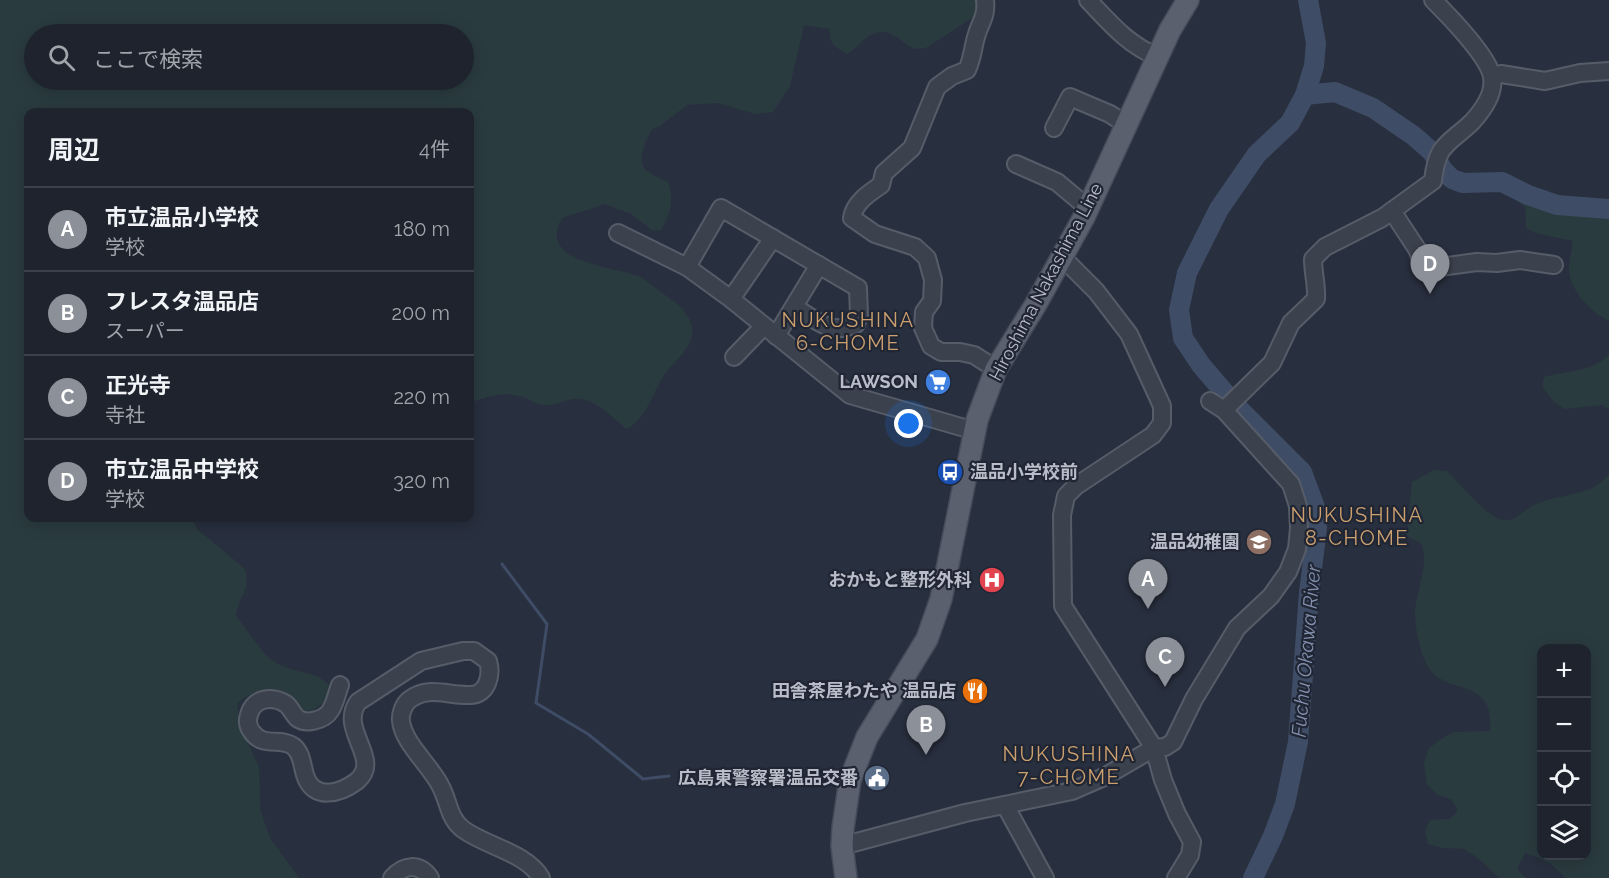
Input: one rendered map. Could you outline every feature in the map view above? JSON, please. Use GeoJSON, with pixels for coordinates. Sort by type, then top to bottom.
{"type":"FeatureCollection","features":[{"type":"Feature","properties":{"kind":"main road","name":"Hiroshima Nakashima Line"},"geometry":{"type":"LineString","coordinates":[[846,878],[842,846],[845,802],[857,758],[878,717],[927,639],[940,599],[975,431],[996,369],[1088,208],[1170,30],[1188,0]]}},
{"type":"Feature","properties":{"kind":"street"},"geometry":{"type":"LineString","coordinates":[[996,369],[974,355],[941,352],[931,346],[922,328],[924,312],[932,300],[933,279],[927,258],[915,247],[875,234],[852,218],[853,210],[866,195],[881,185],[884,173],[912,148],[937,87],[952,76],[967,70],[974,56],[976,37],[986,6],[999,0]]}},
{"type":"Feature","properties":{"kind":"street"},"geometry":{"type":"LineString","coordinates":[[1088,0],[1122,36],[1141,50],[1158,57]]}},
{"type":"Feature","properties":{"kind":"street"},"geometry":{"type":"LineString","coordinates":[[842,846],[965,813],[1072,790],[1104,777],[1154,748],[1165,747],[1173,742],[1194,699],[1237,628],[1271,596],[1288,572],[1297,549],[1298,506],[1291,484],[1220,407],[1241,394],[1272,363],[1291,323],[1316,299],[1317,285],[1313,272],[1313,260],[1325,247],[1392,211],[1432,181],[1444,144],[1484,108],[1492,90],[1492,76],[1480,55],[1453,19],[1433,0]]}},
{"type":"Feature","properties":{"kind":"street"},"geometry":{"type":"LineString","coordinates":[[1492,76],[1501,74],[1545,81],[1580,73],[1609,71]]}},
{"type":"Feature","properties":{"kind":"street"},"geometry":{"type":"LineString","coordinates":[[1054,128],[1071,97],[1110,114],[1127,125]]}},
{"type":"Feature","properties":{"kind":"street"},"geometry":{"type":"LineString","coordinates":[[1016,164],[1057,182],[1088,208]]}},
{"type":"Feature","properties":{"kind":"street"},"geometry":{"type":"LineString","coordinates":[[687,267],[721,208],[858,288],[859,315],[856,324],[844,330],[832,329],[794,307]]}},
{"type":"Feature","properties":{"kind":"street"},"geometry":{"type":"LineString","coordinates":[[1392,211],[1417,249],[1425,269],[1477,262],[1497,263],[1520,260],[1554,265]]}},
{"type":"Feature","properties":{"kind":"street"},"geometry":{"type":"LineString","coordinates":[[618,232],[687,267],[731,299],[850,395],[975,431]]}},
{"type":"Feature","properties":{"kind":"street"},"geometry":{"type":"LineString","coordinates":[[731,299],[773,238]]}},
{"type":"Feature","properties":{"kind":"street"},"geometry":{"type":"LineString","coordinates":[[1062,257],[1096,291],[1129,334],[1162,406],[1162,423],[1153,435],[1076,486],[1066,496],[1062,515],[1063,606],[1154,748],[1163,780],[1192,842],[1190,855],[1176,878]]}},
{"type":"Feature","properties":{"kind":"street"},"geometry":{"type":"LineString","coordinates":[[734,357],[770,331],[794,307],[819,265]]}},
{"type":"Feature","properties":{"kind":"street"},"geometry":{"type":"LineString","coordinates":[[340,685],[330,711],[322,718],[311,721],[299,719],[286,704],[271,699],[259,700],[252,705],[248,716],[249,728],[256,738],[268,743],[290,744],[298,750],[306,777],[313,788],[323,794],[334,794],[356,781],[366,771],[367,763],[352,723],[352,710],[358,702],[422,660],[474,651],[488,660],[490,669],[483,690],[472,696],[433,691],[416,694],[405,704],[401,720],[405,734],[441,787],[451,816],[463,830],[526,862],[541,878]]}},
{"type":"Feature","properties":{"kind":"street"},"geometry":{"type":"LineString","coordinates":[[1005,805],[1045,878]]}},
{"type":"Feature","properties":{"kind":"street"},"geometry":{"type":"LineString","coordinates":[[392,878],[399,869],[408,867],[419,868],[430,878]]}},
{"type":"Feature","properties":{"kind":"shaded area"},"geometry":{"type":"Polygon","coordinates":[[[0,0],[976,0],[979,9],[975,16],[926,48],[916,49],[891,34],[880,32],[869,36],[847,54],[833,44],[830,29],[804,25],[790,86],[773,112],[755,114],[718,103],[687,105],[660,126],[652,129],[643,149],[643,165],[646,170],[668,182],[671,196],[670,207],[661,230],[652,230],[631,214],[605,204],[562,218],[557,233],[560,245],[569,254],[598,266],[641,277],[679,306],[690,320],[692,336],[688,346],[662,378],[640,418],[626,429],[596,404],[581,399],[546,405],[523,397],[501,394],[474,402],[474,108],[24,108],[24,522],[194,522],[197,529],[244,568],[246,588],[236,616],[259,647],[273,661],[287,668],[318,677],[330,686],[320,705],[307,712],[301,712],[287,698],[275,693],[247,696],[237,704],[241,728],[259,767],[260,809],[270,838],[299,878],[0,878],[0,0]]]}},
{"type":"Feature","properties":{"kind":"shaded area"},"geometry":{"type":"Polygon","coordinates":[[[1516,190],[1536,192],[1558,201],[1609,200],[1609,321],[1595,312],[1573,286],[1569,263],[1573,241],[1536,233],[1526,228],[1525,207],[1513,198],[1516,190]]]}},
{"type":"Feature","properties":{"kind":"shaded area"},"geometry":{"type":"Polygon","coordinates":[[[1609,354],[1609,409],[1602,405],[1565,409],[1554,402],[1542,386],[1544,377],[1588,367],[1603,360],[1609,354]]]}},
{"type":"Feature","properties":{"kind":"shaded area"},"geometry":{"type":"Polygon","coordinates":[[[1434,470],[1447,471],[1484,509],[1502,520],[1517,517],[1543,501],[1584,491],[1602,482],[1609,474],[1609,878],[1565,878],[1543,860],[1591,860],[1591,644],[1537,644],[1537,857],[1525,853],[1517,869],[1526,878],[1499,878],[1478,858],[1464,849],[1443,848],[1428,844],[1425,829],[1431,820],[1449,819],[1458,811],[1452,800],[1437,794],[1427,784],[1424,764],[1429,748],[1454,732],[1490,731],[1490,713],[1485,702],[1477,694],[1444,681],[1427,665],[1417,632],[1415,612],[1424,555],[1422,544],[1407,536],[1412,482],[1434,470]]]}},
{"type":"Feature","properties":{"kind":"waterway","name":"Fuchu Okawa River"},"geometry":{"type":"LineString","coordinates":[[1253,878],[1285,804],[1298,742],[1309,593],[1317,528],[1315,507],[1302,472],[1236,406],[1201,365],[1183,338],[1179,310],[1187,273],[1219,209],[1257,154],[1290,123],[1305,95],[1314,66],[1316,43],[1308,0]]}},
{"type":"Feature","properties":{"kind":"waterway"},"geometry":{"type":"LineString","coordinates":[[1305,95],[1335,92],[1373,108],[1414,136],[1432,152],[1443,170],[1452,179],[1463,183],[1502,182],[1528,195],[1557,205],[1609,209]]}},
{"type":"Feature","properties":{"kind":"waterway"},"geometry":{"type":"LineString","coordinates":[[502,564],[547,624],[536,703],[588,734],[643,779],[669,776]]}},
{"type":"Feature","properties":{"kind":"place","name":"市立温品中学校"},"geometry":{"type":"Point","coordinates":[1430,294]}},
{"type":"Feature","properties":{"kind":"place","name":"LAWSON"},"geometry":{"type":"Point","coordinates":[938,382]}},
{"type":"Feature","properties":{"kind":"place","name":"温品小学校前"},"geometry":{"type":"Point","coordinates":[950,472]}},
{"type":"Feature","properties":{"kind":"place","name":"温品幼稚園"},"geometry":{"type":"Point","coordinates":[1259,542]}},
{"type":"Feature","properties":{"kind":"place","name":"おかもと整形外科"},"geometry":{"type":"Point","coordinates":[992,580]}},
{"type":"Feature","properties":{"kind":"place","name":"市立温品小学校"},"geometry":{"type":"Point","coordinates":[1148,609]}},
{"type":"Feature","properties":{"kind":"place","name":"正光寺"},"geometry":{"type":"Point","coordinates":[1165,687]}},
{"type":"Feature","properties":{"kind":"place","name":"田舎茶屋わたや 温品店"},"geometry":{"type":"Point","coordinates":[975,691]}},
{"type":"Feature","properties":{"kind":"place","name":"フレスタ温品店"},"geometry":{"type":"Point","coordinates":[926,755]}},
{"type":"Feature","properties":{"kind":"place","name":"広島東警察署温品交番"},"geometry":{"type":"Point","coordinates":[877,778]}},
{"type":"Feature","properties":{"kind":"district","name":"NUKUSHINA 6-CHOME"},"geometry":{"type":"Point","coordinates":[848,332]}},
{"type":"Feature","properties":{"kind":"district","name":"NUKUSHINA 8-CHOME"},"geometry":{"type":"Point","coordinates":[1357,526]}},
{"type":"Feature","properties":{"kind":"district","name":"NUKUSHINA 7-CHOME"},"geometry":{"type":"Point","coordinates":[1069,766]}}]}
